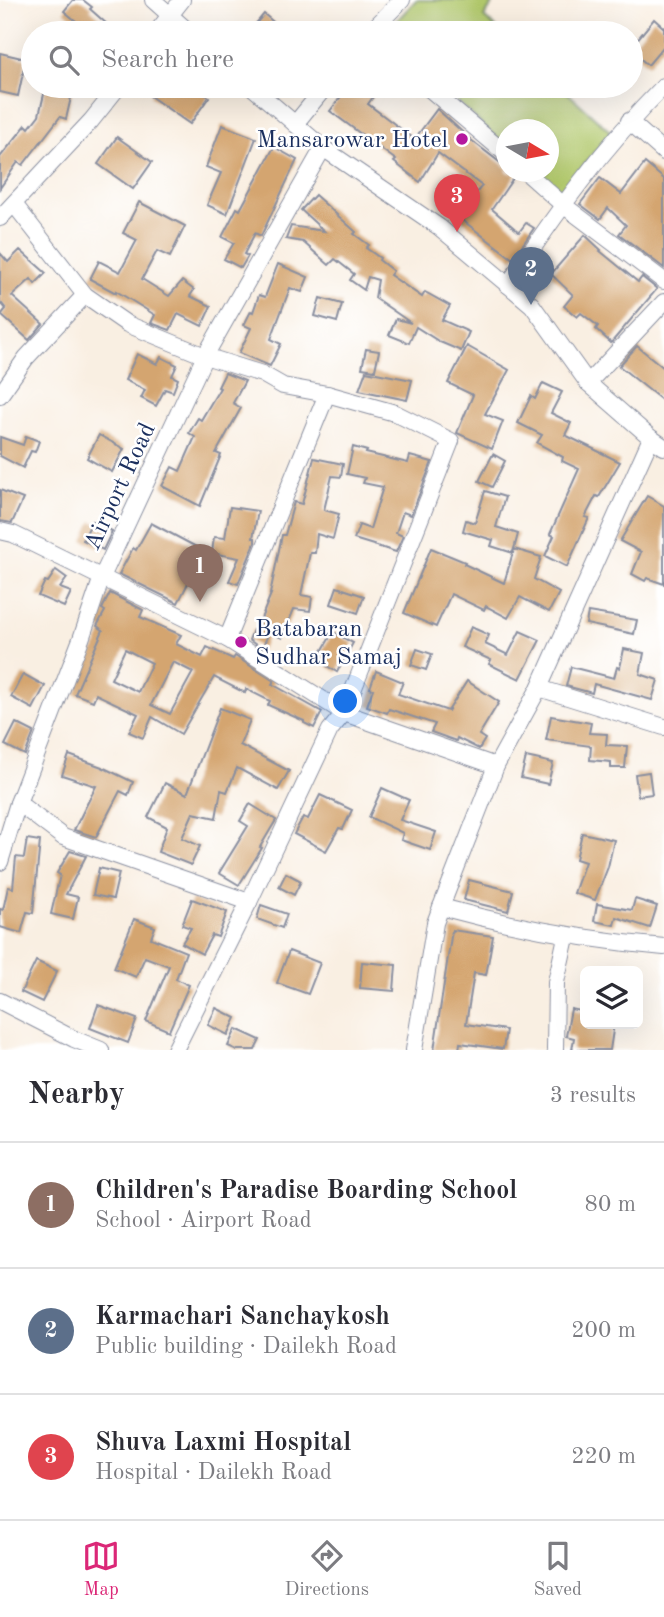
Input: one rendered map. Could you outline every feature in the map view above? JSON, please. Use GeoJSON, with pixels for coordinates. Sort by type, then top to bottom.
{"type":"FeatureCollection","features":[{"type":"Feature","properties":{"kind":"street"},"geometry":{"type":"LineString","coordinates":[[153,0],[176,21]]}},
{"type":"Feature","properties":{"kind":"street"},"geometry":{"type":"LineString","coordinates":[[165,21],[182,0]]}},
{"type":"Feature","properties":{"kind":"street"},"geometry":{"type":"LineString","coordinates":[[381,21],[402,0]]}},
{"type":"Feature","properties":{"kind":"street"},"geometry":{"type":"LineString","coordinates":[[508,285],[562,204],[629,121],[664,86]]}},
{"type":"Feature","properties":{"kind":"street"},"geometry":{"type":"LineString","coordinates":[[0,218],[109,98]]}},
{"type":"Feature","properties":{"kind":"street"},"geometry":{"type":"LineString","coordinates":[[265,98],[324,148],[439,227],[531,305],[588,383],[657,443],[539,688],[496,766],[435,923],[414,1050]]}},
{"type":"Feature","properties":{"kind":"street"},"geometry":{"type":"LineString","coordinates":[[295,124],[316,98]]}},
{"type":"Feature","properties":{"kind":"street"},"geometry":{"type":"LineString","coordinates":[[440,98],[496,146]]}},
{"type":"Feature","properties":{"kind":"street"},"geometry":{"type":"LineString","coordinates":[[629,121],[664,152]]}},
{"type":"Feature","properties":{"kind":"street","name":"Airport Road"},"geometry":{"type":"LineString","coordinates":[[0,862],[18,803],[82,639],[102,577],[205,356],[324,148]]}},
{"type":"Feature","properties":{"kind":"street"},"geometry":{"type":"LineString","coordinates":[[537,182],[562,204],[664,281]]}},
{"type":"Feature","properties":{"kind":"street"},"geometry":{"type":"LineString","coordinates":[[13,204],[85,295],[127,324],[205,356],[262,374],[283,386],[327,394],[395,414],[451,441],[344,713],[330,730],[175,1050]]}},
{"type":"Feature","properties":{"kind":"street"},"geometry":{"type":"LineString","coordinates":[[0,395],[26,358],[85,295]]}},
{"type":"Feature","properties":{"kind":"street"},"geometry":{"type":"LineString","coordinates":[[588,383],[664,302]]}},
{"type":"Feature","properties":{"kind":"street"},"geometry":{"type":"LineString","coordinates":[[227,639],[327,394]]}},
{"type":"Feature","properties":{"kind":"street"},"geometry":{"type":"LineString","coordinates":[[0,531],[13,534],[227,639],[344,713],[496,766]]}},
{"type":"Feature","properties":{"kind":"street"},"geometry":{"type":"LineString","coordinates":[[539,688],[664,727]]}},
{"type":"Feature","properties":{"kind":"street"},"geometry":{"type":"LineString","coordinates":[[18,803],[63,837],[249,902]]}},
{"type":"Feature","properties":{"kind":"street"},"geometry":{"type":"LineString","coordinates":[[441,907],[507,925],[566,937],[664,947]]}},
{"type":"Feature","properties":{"kind":"street"},"geometry":{"type":"LineString","coordinates":[[555,1050],[556,982],[566,937]]}},
{"type":"Feature","properties":{"kind":"street"},"geometry":{"type":"LineString","coordinates":[[0,1000],[69,1044],[101,1050]]}},
{"type":"Feature","properties":{"kind":"green space"},"geometry":{"type":"Polygon","coordinates":[[[416,0],[495,0],[484,17],[488,21],[396,21],[416,0]]]}},
{"type":"Feature","properties":{"kind":"green space"},"geometry":{"type":"Polygon","coordinates":[[[453,98],[573,98],[611,132],[560,195],[546,182],[559,182],[559,119],[496,119],[496,137],[453,98]]]}},
{"type":"Feature","properties":{"kind":"building"},"geometry":{"type":"Polygon","coordinates":[[[73,0],[83,0],[104,21],[76,21],[64,11],[73,0]]]}},
{"type":"Feature","properties":{"kind":"building"},"geometry":{"type":"Polygon","coordinates":[[[264,14],[272,21],[258,21],[264,14]]]}},
{"type":"Feature","properties":{"kind":"building"},"geometry":{"type":"Polygon","coordinates":[[[654,19],[664,28],[664,46],[648,65],[643,61],[643,32],[654,19]]]}},
{"type":"Feature","properties":{"kind":"building"},"geometry":{"type":"Polygon","coordinates":[[[0,53],[21,58],[18,96],[0,92],[0,53]]]}},
{"type":"Feature","properties":{"kind":"building"},"geometry":{"type":"Polygon","coordinates":[[[43,98],[71,98],[66,119],[60,117],[23,165],[18,162],[0,188],[0,157],[26,125],[29,128],[39,115],[43,98]]]}},
{"type":"Feature","properties":{"kind":"building"},"geometry":{"type":"Polygon","coordinates":[[[153,98],[208,98],[190,124],[153,98]]]}},
{"type":"Feature","properties":{"kind":"building"},"geometry":{"type":"Polygon","coordinates":[[[340,98],[372,98],[368,104],[413,138],[437,109],[496,159],[496,182],[511,182],[492,209],[519,232],[526,223],[534,228],[513,259],[457,216],[482,186],[438,153],[420,182],[394,162],[396,160],[330,111],[340,98]]]}},
{"type":"Feature","properties":{"kind":"building"},"geometry":{"type":"Polygon","coordinates":[[[222,125],[256,138],[227,214],[207,205],[221,173],[206,167],[222,125]]]}},
{"type":"Feature","properties":{"kind":"building"},"geometry":{"type":"Polygon","coordinates":[[[117,137],[152,162],[133,189],[98,164],[117,137]]]}},
{"type":"Feature","properties":{"kind":"building"},"geometry":{"type":"Polygon","coordinates":[[[274,147],[297,160],[261,236],[255,233],[244,254],[248,256],[241,268],[224,259],[234,243],[222,237],[274,147]]]}},
{"type":"Feature","properties":{"kind":"building"},"geometry":{"type":"Polygon","coordinates":[[[645,163],[664,179],[664,268],[619,234],[626,225],[608,208],[600,219],[580,204],[600,178],[621,194],[645,163]]]}},
{"type":"Feature","properties":{"kind":"building"},"geometry":{"type":"Polygon","coordinates":[[[315,195],[356,232],[354,234],[369,245],[366,248],[393,271],[390,275],[422,297],[425,292],[450,306],[442,320],[469,332],[461,351],[416,327],[409,343],[389,335],[396,319],[411,323],[375,298],[378,280],[368,277],[364,290],[350,280],[354,274],[335,259],[329,265],[303,242],[286,239],[291,226],[324,231],[301,210],[315,195]]]}},
{"type":"Feature","properties":{"kind":"building"},"geometry":{"type":"Polygon","coordinates":[[[139,202],[185,226],[170,257],[157,251],[142,279],[169,296],[182,281],[194,290],[190,296],[211,306],[202,326],[178,314],[170,330],[151,323],[155,315],[90,279],[99,261],[120,272],[137,240],[123,233],[139,202]]]}},
{"type":"Feature","properties":{"kind":"building"},"geometry":{"type":"Polygon","coordinates":[[[585,235],[638,282],[642,277],[657,289],[611,343],[596,329],[598,326],[581,313],[577,317],[564,306],[573,295],[551,274],[585,235]]]}},
{"type":"Feature","properties":{"kind":"building"},"geometry":{"type":"Polygon","coordinates":[[[20,250],[46,273],[35,284],[31,279],[12,296],[43,324],[29,340],[1,315],[6,309],[2,304],[0,306],[0,253],[8,262],[20,250]]]}},
{"type":"Feature","properties":{"kind":"building"},"geometry":{"type":"Polygon","coordinates":[[[278,264],[308,277],[302,292],[290,288],[271,339],[281,344],[270,366],[239,353],[251,328],[244,325],[251,311],[253,312],[259,295],[265,297],[278,264]]]}},
{"type":"Feature","properties":{"kind":"building"},"geometry":{"type":"Polygon","coordinates":[[[320,298],[342,304],[337,322],[315,316],[320,298]]]}},
{"type":"Feature","properties":{"kind":"building"},"geometry":{"type":"Polygon","coordinates":[[[467,346],[509,370],[485,414],[503,421],[492,449],[457,433],[473,395],[448,383],[467,346]]]}},
{"type":"Feature","properties":{"kind":"building"},"geometry":{"type":"Polygon","coordinates":[[[637,346],[664,368],[664,402],[619,366],[637,346]]]}},
{"type":"Feature","properties":{"kind":"building"},"geometry":{"type":"Polygon","coordinates":[[[366,349],[379,351],[375,370],[362,368],[366,349]]]}},
{"type":"Feature","properties":{"kind":"building"},"geometry":{"type":"Polygon","coordinates":[[[137,354],[157,364],[161,357],[177,365],[172,376],[178,379],[173,392],[165,389],[156,406],[141,398],[145,390],[125,380],[137,354]]]}},
{"type":"Feature","properties":{"kind":"building"},"geometry":{"type":"Polygon","coordinates":[[[366,371],[412,380],[407,400],[359,390],[366,371]]]}},
{"type":"Feature","properties":{"kind":"building"},"geometry":{"type":"Polygon","coordinates":[[[225,373],[245,381],[233,403],[241,408],[216,453],[221,455],[200,506],[162,486],[172,467],[180,471],[195,437],[189,433],[198,418],[201,420],[220,388],[218,387],[225,373]]]}},
{"type":"Feature","properties":{"kind":"building"},"geometry":{"type":"Polygon","coordinates":[[[543,383],[562,392],[551,413],[571,423],[565,435],[620,462],[585,517],[589,518],[567,567],[545,556],[554,536],[550,534],[579,469],[562,461],[563,457],[537,443],[542,435],[518,423],[531,396],[535,399],[543,383]]]}},
{"type":"Feature","properties":{"kind":"building"},"geometry":{"type":"Polygon","coordinates":[[[99,435],[124,449],[112,472],[87,458],[99,435]]]}},
{"type":"Feature","properties":{"kind":"building"},"geometry":{"type":"Polygon","coordinates":[[[26,436],[39,441],[35,452],[31,451],[23,468],[0,456],[0,437],[23,445],[26,436]]]}},
{"type":"Feature","properties":{"kind":"building"},"geometry":{"type":"Polygon","coordinates":[[[353,447],[367,451],[366,453],[408,463],[410,456],[432,462],[411,515],[403,512],[396,533],[403,536],[396,552],[354,539],[359,525],[370,529],[383,487],[363,483],[365,478],[347,474],[353,447]]]}},
{"type":"Feature","properties":{"kind":"building"},"geometry":{"type":"Polygon","coordinates":[[[493,454],[505,461],[492,487],[479,481],[493,454]]]}},
{"type":"Feature","properties":{"kind":"building"},"geometry":{"type":"Polygon","coordinates":[[[314,458],[343,464],[341,477],[332,476],[324,510],[339,514],[333,539],[317,534],[315,553],[310,553],[301,595],[312,597],[310,611],[294,609],[282,638],[269,632],[262,649],[249,640],[253,630],[256,631],[271,594],[282,535],[285,535],[294,502],[302,504],[314,458]]]}},
{"type":"Feature","properties":{"kind":"building"},"geometry":{"type":"Polygon","coordinates":[[[0,490],[23,499],[12,523],[0,521],[0,490]]]}},
{"type":"Feature","properties":{"kind":"building"},"geometry":{"type":"Polygon","coordinates":[[[485,491],[505,497],[496,527],[518,534],[513,553],[491,546],[493,540],[463,531],[466,520],[475,523],[485,491]]]}},
{"type":"Feature","properties":{"kind":"building"},"geometry":{"type":"Polygon","coordinates":[[[647,496],[664,506],[664,584],[647,578],[645,581],[632,574],[641,552],[620,541],[647,496]]]}},
{"type":"Feature","properties":{"kind":"building"},"geometry":{"type":"Polygon","coordinates":[[[230,507],[258,511],[253,538],[255,543],[238,584],[229,581],[239,558],[212,553],[214,537],[225,538],[230,507]]]}},
{"type":"Feature","properties":{"kind":"building"},"geometry":{"type":"Polygon","coordinates":[[[92,521],[112,531],[103,550],[83,540],[92,521]]]}},
{"type":"Feature","properties":{"kind":"building"},"geometry":{"type":"Polygon","coordinates":[[[151,523],[204,551],[178,603],[119,574],[151,523]]]}},
{"type":"Feature","properties":{"kind":"building"},"geometry":{"type":"Polygon","coordinates":[[[431,548],[504,583],[514,549],[541,557],[534,579],[559,593],[549,612],[520,597],[508,618],[486,606],[484,610],[451,594],[436,627],[404,613],[431,548]]]}},
{"type":"Feature","properties":{"kind":"building"},"geometry":{"type":"Polygon","coordinates":[[[56,570],[67,578],[60,588],[71,592],[64,607],[38,596],[45,581],[48,582],[56,570]]]}},
{"type":"Feature","properties":{"kind":"building"},"geometry":{"type":"Polygon","coordinates":[[[337,587],[364,596],[358,613],[331,604],[337,587]]]}},
{"type":"Feature","properties":{"kind":"building"},"geometry":{"type":"Polygon","coordinates":[[[110,593],[143,610],[140,617],[181,635],[176,644],[202,657],[207,647],[233,659],[235,656],[274,681],[272,684],[322,712],[314,728],[268,705],[270,701],[246,689],[245,693],[214,677],[181,734],[152,717],[143,738],[129,732],[138,714],[96,694],[93,701],[75,694],[103,630],[97,626],[105,611],[102,609],[110,593]],[[125,649],[111,679],[138,692],[152,663],[125,649]],[[173,662],[151,705],[170,714],[193,672],[173,662]]]}},
{"type":"Feature","properties":{"kind":"building"},"geometry":{"type":"Polygon","coordinates":[[[588,612],[637,620],[634,634],[586,624],[588,612]]]}},
{"type":"Feature","properties":{"kind":"building"},"geometry":{"type":"Polygon","coordinates":[[[471,627],[489,635],[485,644],[508,655],[520,631],[540,640],[520,679],[489,664],[491,660],[462,647],[471,627]]]}},
{"type":"Feature","properties":{"kind":"building"},"geometry":{"type":"Polygon","coordinates":[[[333,632],[353,643],[337,672],[317,660],[333,632]]]}},
{"type":"Feature","properties":{"kind":"building"},"geometry":{"type":"Polygon","coordinates":[[[417,649],[432,654],[426,670],[411,665],[417,649]]]}},
{"type":"Feature","properties":{"kind":"building"},"geometry":{"type":"Polygon","coordinates":[[[624,649],[644,653],[640,674],[658,680],[652,700],[594,684],[592,693],[566,686],[571,667],[614,678],[617,667],[620,668],[624,649]]]}},
{"type":"Feature","properties":{"kind":"building"},"geometry":{"type":"Polygon","coordinates":[[[376,671],[403,682],[398,694],[448,711],[467,681],[499,702],[479,735],[485,739],[479,749],[457,738],[456,741],[431,732],[435,724],[389,709],[387,713],[367,706],[376,671]]]}},
{"type":"Feature","properties":{"kind":"building"},"geometry":{"type":"Polygon","coordinates":[[[23,674],[45,686],[33,709],[11,697],[23,674]]]}},
{"type":"Feature","properties":{"kind":"building"},"geometry":{"type":"Polygon","coordinates":[[[220,708],[250,720],[240,745],[289,771],[278,790],[237,768],[227,792],[221,790],[216,818],[193,813],[182,838],[200,846],[191,865],[158,852],[167,827],[148,817],[165,783],[187,794],[220,708]]]}},
{"type":"Feature","properties":{"kind":"building"},"geometry":{"type":"Polygon","coordinates":[[[551,716],[591,723],[589,733],[607,734],[606,745],[627,746],[625,768],[611,768],[611,762],[590,760],[591,746],[546,740],[551,716]]]}},
{"type":"Feature","properties":{"kind":"building"},"geometry":{"type":"Polygon","coordinates":[[[16,723],[34,732],[25,755],[5,745],[16,723]]]}},
{"type":"Feature","properties":{"kind":"building"},"geometry":{"type":"Polygon","coordinates":[[[69,755],[133,782],[128,795],[120,791],[96,837],[74,830],[96,786],[62,775],[69,755]]]}},
{"type":"Feature","properties":{"kind":"building"},"geometry":{"type":"Polygon","coordinates":[[[526,757],[553,763],[548,784],[521,778],[526,757]]]}},
{"type":"Feature","properties":{"kind":"building"},"geometry":{"type":"Polygon","coordinates":[[[649,772],[652,794],[638,796],[635,774],[649,772]]]}},
{"type":"Feature","properties":{"kind":"building"},"geometry":{"type":"Polygon","coordinates":[[[382,788],[409,800],[400,820],[436,832],[430,850],[401,840],[403,833],[369,817],[382,788]]]}},
{"type":"Feature","properties":{"kind":"building"},"geometry":{"type":"Polygon","coordinates":[[[320,795],[352,810],[343,829],[339,828],[326,851],[294,834],[303,817],[308,819],[320,795]]]}},
{"type":"Feature","properties":{"kind":"building"},"geometry":{"type":"Polygon","coordinates":[[[250,804],[276,820],[239,885],[219,873],[248,826],[240,821],[250,804]]]}},
{"type":"Feature","properties":{"kind":"building"},"geometry":{"type":"Polygon","coordinates":[[[582,833],[614,840],[608,867],[595,900],[574,893],[585,862],[576,859],[582,833]]]}},
{"type":"Feature","properties":{"kind":"building"},"geometry":{"type":"Polygon","coordinates":[[[27,839],[40,841],[33,913],[27,912],[21,933],[0,927],[0,909],[3,910],[8,887],[13,888],[16,857],[24,858],[27,839]]]}},
{"type":"Feature","properties":{"kind":"building"},"geometry":{"type":"Polygon","coordinates":[[[70,851],[86,856],[66,894],[78,897],[73,919],[51,914],[60,875],[57,873],[70,851]]]}},
{"type":"Feature","properties":{"kind":"building"},"geometry":{"type":"Polygon","coordinates":[[[99,868],[119,873],[113,899],[93,895],[99,868]]]}},
{"type":"Feature","properties":{"kind":"building"},"geometry":{"type":"Polygon","coordinates":[[[286,873],[301,881],[294,895],[279,887],[286,873]]]}},
{"type":"Feature","properties":{"kind":"building"},"geometry":{"type":"Polygon","coordinates":[[[469,880],[513,891],[508,911],[464,900],[469,880]]]}},
{"type":"Feature","properties":{"kind":"building"},"geometry":{"type":"Polygon","coordinates":[[[192,899],[227,912],[218,937],[212,935],[202,954],[182,943],[191,928],[182,925],[192,899]]]}},
{"type":"Feature","properties":{"kind":"building"},"geometry":{"type":"Polygon","coordinates":[[[635,899],[657,906],[650,928],[616,917],[614,925],[594,921],[597,904],[632,910],[635,899]]]}},
{"type":"Feature","properties":{"kind":"building"},"geometry":{"type":"Polygon","coordinates":[[[261,905],[287,914],[282,928],[257,919],[261,905]]]}},
{"type":"Feature","properties":{"kind":"building"},"geometry":{"type":"Polygon","coordinates":[[[134,919],[155,927],[151,938],[186,952],[176,979],[189,985],[169,1031],[146,1021],[169,966],[145,957],[136,977],[114,968],[134,919]]]}},
{"type":"Feature","properties":{"kind":"building"},"geometry":{"type":"Polygon","coordinates":[[[452,930],[493,936],[486,975],[474,973],[466,1024],[506,1030],[503,1049],[460,1043],[459,1050],[434,1050],[452,930]]]}},
{"type":"Feature","properties":{"kind":"building"},"geometry":{"type":"Polygon","coordinates":[[[289,951],[320,963],[308,994],[277,983],[289,951]]]}},
{"type":"Feature","properties":{"kind":"building"},"geometry":{"type":"Polygon","coordinates":[[[36,961],[57,971],[42,1002],[21,992],[36,961]]]}},
{"type":"Feature","properties":{"kind":"building"},"geometry":{"type":"Polygon","coordinates":[[[362,962],[396,965],[394,991],[360,988],[362,962]]]}},
{"type":"Feature","properties":{"kind":"building"},"geometry":{"type":"Polygon","coordinates":[[[98,1005],[137,1019],[128,1043],[90,1028],[98,1005]]]}},
{"type":"Feature","properties":{"kind":"building"},"geometry":{"type":"Polygon","coordinates":[[[216,1008],[236,1018],[228,1035],[208,1025],[216,1008]]]}},
{"type":"Feature","properties":{"kind":"building"},"geometry":{"type":"Polygon","coordinates":[[[571,1009],[580,1011],[580,1029],[613,1029],[610,1050],[572,1050],[574,1038],[566,1036],[571,1009]]]}},
{"type":"Feature","properties":{"kind":"building"},"geometry":{"type":"Polygon","coordinates":[[[236,1029],[260,1040],[255,1050],[237,1050],[228,1046],[236,1029]]]}},
{"type":"Feature","properties":{"kind":"place","name":"Mansarowar Hotel"},"geometry":{"type":"Point","coordinates":[462,139]}},
{"type":"Feature","properties":{"kind":"place","name":"Shuva Laxmi Hospital"},"geometry":{"type":"Point","coordinates":[457,232]}},
{"type":"Feature","properties":{"kind":"place","name":"Karmachari Sanchaykosh"},"geometry":{"type":"Point","coordinates":[531,305]}},
{"type":"Feature","properties":{"kind":"place","name":"Children's Paradise Boarding School"},"geometry":{"type":"Point","coordinates":[200,602]}},
{"type":"Feature","properties":{"kind":"place","name":"Batabaran Sudhar Samaj"},"geometry":{"type":"Point","coordinates":[241,642]}}]}
